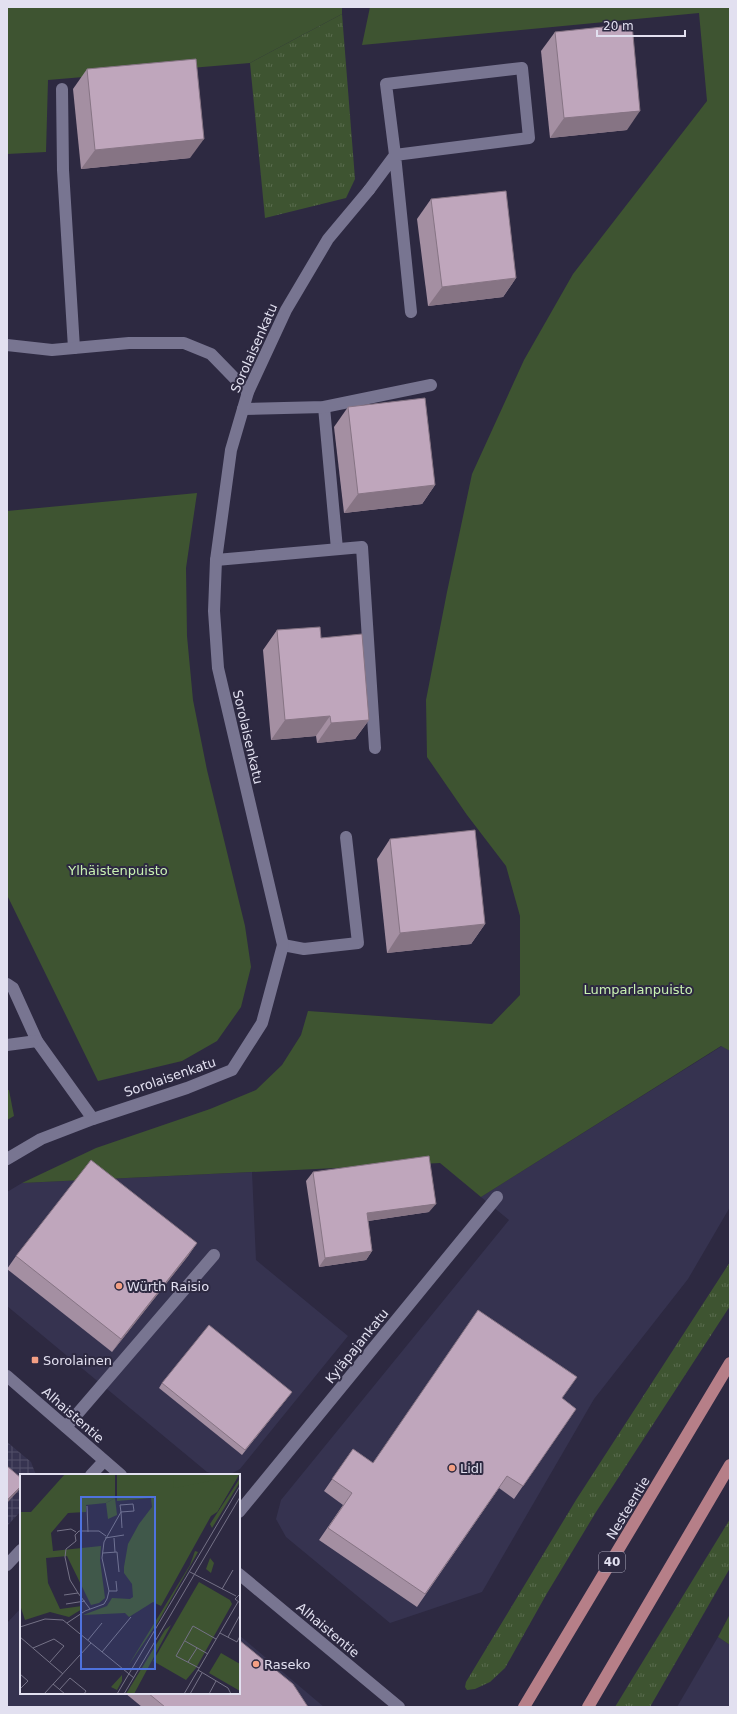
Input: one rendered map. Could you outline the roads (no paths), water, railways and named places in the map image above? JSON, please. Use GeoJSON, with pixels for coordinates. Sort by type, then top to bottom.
{"type":"FeatureCollection","features":[{"type":"Feature","properties":{"kind":"main road","name":"Nesteentie"},"geometry":{"type":"LineString","coordinates":[[524,1707],[730,1363]]}},
{"type":"Feature","properties":{"kind":"main road"},"geometry":{"type":"LineString","coordinates":[[588,1707],[730,1465]]}},
{"type":"Feature","properties":{"kind":"street"},"geometry":{"type":"LineString","coordinates":[[394,156],[529,138],[522,68],[386,84],[411,312]]}},
{"type":"Feature","properties":{"kind":"street"},"geometry":{"type":"LineString","coordinates":[[62,89],[63,170],[74,348]]}},
{"type":"Feature","properties":{"kind":"street","name":"Sorolaisenkatu"},"geometry":{"type":"LineString","coordinates":[[7,1159],[41,1139],[93,1119],[187,1088],[232,1070],[262,1023],[283,945],[218,668],[214,611],[216,560],[231,450],[248,392],[286,310],[328,239],[369,190],[394,156]]}},
{"type":"Feature","properties":{"kind":"street"},"geometry":{"type":"LineString","coordinates":[[7,345],[52,350],[129,343],[184,343],[211,354],[248,392]]}},
{"type":"Feature","properties":{"kind":"street"},"geometry":{"type":"LineString","coordinates":[[243,409],[324,407],[431,385]]}},
{"type":"Feature","properties":{"kind":"street"},"geometry":{"type":"LineString","coordinates":[[324,407],[337,549]]}},
{"type":"Feature","properties":{"kind":"street"},"geometry":{"type":"LineString","coordinates":[[216,560],[362,547],[374,748]]}},
{"type":"Feature","properties":{"kind":"street"},"geometry":{"type":"LineString","coordinates":[[283,945],[304,949],[358,943],[346,837]]}},
{"type":"Feature","properties":{"kind":"street"},"geometry":{"type":"LineString","coordinates":[[7,984],[13,988],[37,1041],[93,1119]]}},
{"type":"Feature","properties":{"kind":"street"},"geometry":{"type":"LineString","coordinates":[[7,1045],[37,1041]]}},
{"type":"Feature","properties":{"kind":"street","name":"Kyläpajankatu"},"geometry":{"type":"LineString","coordinates":[[240,1511],[497,1197]]}},
{"type":"Feature","properties":{"kind":"street"},"geometry":{"type":"LineString","coordinates":[[66,1427],[214,1255]]}},
{"type":"Feature","properties":{"kind":"street","name":"Alhaistentie"},"geometry":{"type":"LineString","coordinates":[[7,1376],[120,1474]]}},
{"type":"Feature","properties":{"kind":"street"},"geometry":{"type":"LineString","coordinates":[[91,1474],[104,1461]]}},
{"type":"Feature","properties":{"kind":"street"},"geometry":{"type":"LineString","coordinates":[[7,1564],[20,1551]]}},
{"type":"Feature","properties":{"kind":"street","name":"Alhaistentie"},"geometry":{"type":"LineString","coordinates":[[240,1575],[399,1707]]}},
{"type":"Feature","properties":{"kind":"place","name":"Würth Raisio"},"geometry":{"type":"Point","coordinates":[119,1286]}},
{"type":"Feature","properties":{"kind":"place","name":"Sorolainen"},"geometry":{"type":"Point","coordinates":[35,1360]}},
{"type":"Feature","properties":{"kind":"place","name":"Lidl"},"geometry":{"type":"Point","coordinates":[452,1468]}},
{"type":"Feature","properties":{"kind":"place","name":"Raseko"},"geometry":{"type":"Point","coordinates":[256,1664]}},
{"type":"Feature","properties":{"kind":"park label","name":"Ylhäistenpuisto"},"geometry":{"type":"Point","coordinates":[118,870]}},
{"type":"Feature","properties":{"kind":"park label","name":"Lumparlanpuisto"},"geometry":{"type":"Point","coordinates":[638,989]}}]}
